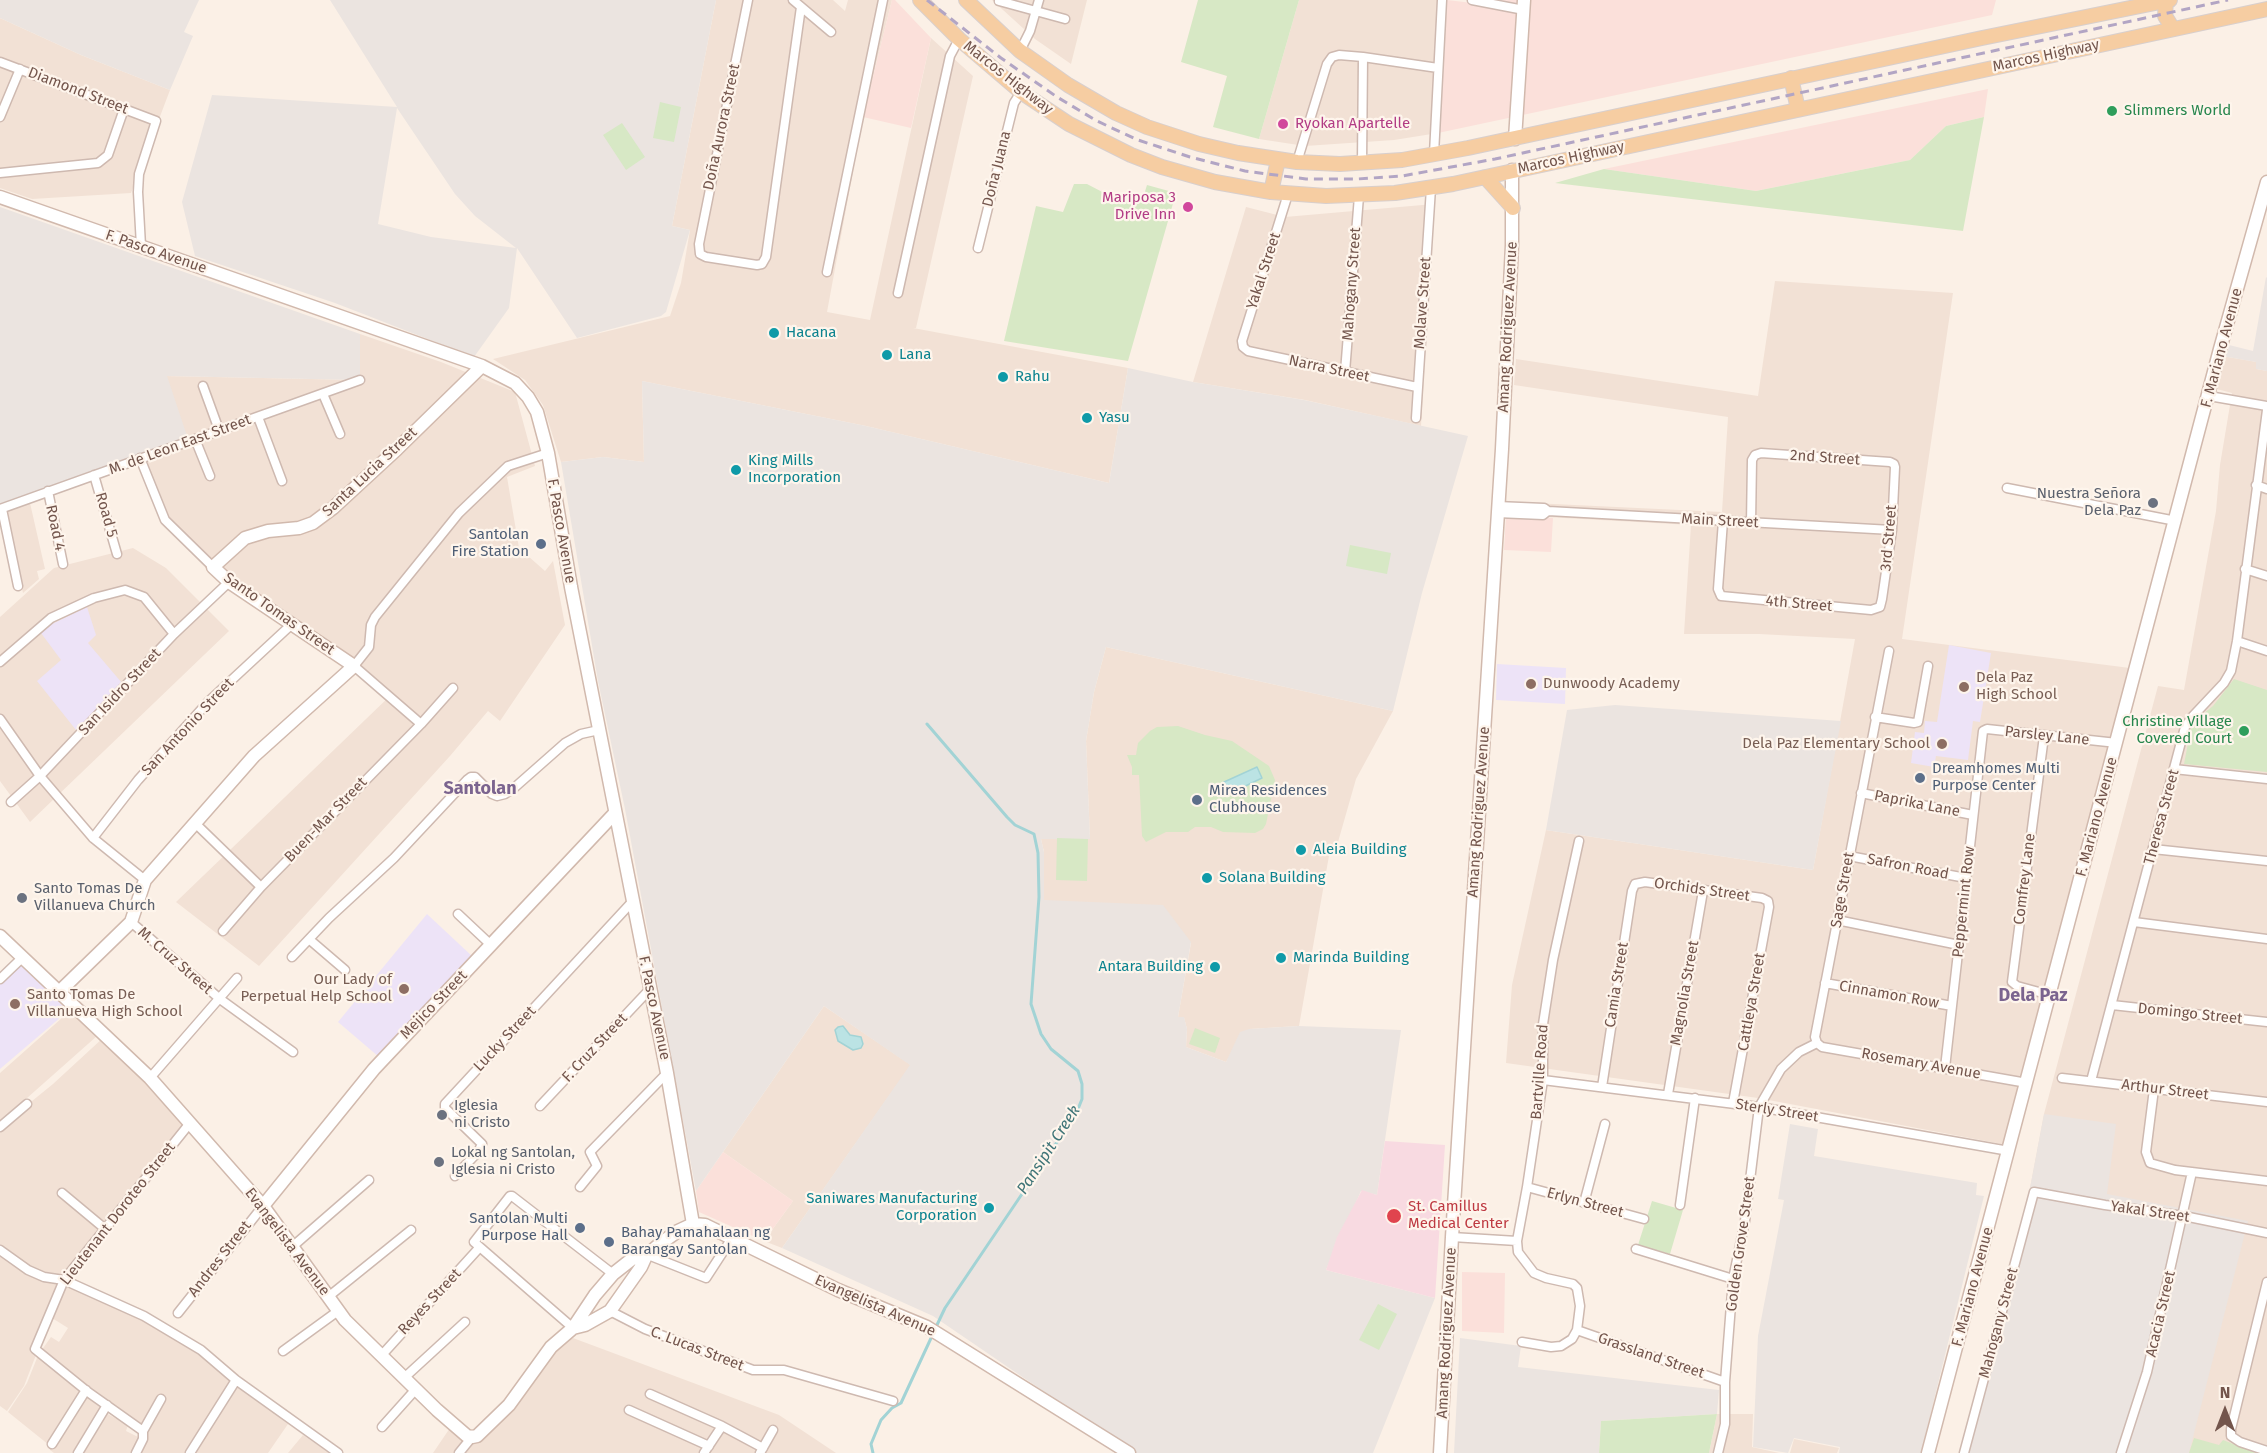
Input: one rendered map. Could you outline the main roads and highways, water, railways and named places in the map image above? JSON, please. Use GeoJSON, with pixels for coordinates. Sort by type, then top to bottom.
{"type":"FeatureCollection","features":[{"type":"Feature","properties":{"kind":"main road","name":"Marcos Highway"},"geometry":{"type":"LineString","coordinates":[[920,0],[958,39],[1021,92],[1069,124],[1131,155],[1197,178],[1271,192],[1359,196],[1431,188],[1485,177],[2267,9]]}},
{"type":"Feature","properties":{"kind":"main road","name":"Marcos Highway"},"geometry":{"type":"LineString","coordinates":[[966,0],[1020,51],[1068,85],[1147,127],[1199,144],[1278,160],[1362,163],[1402,160],[1515,139],[1791,78],[2168,0]]}},
{"type":"Feature","properties":{"kind":"main road"},"geometry":{"type":"LineString","coordinates":[[2168,0],[2165,16],[2173,29]]}},
{"type":"Feature","properties":{"kind":"main road"},"geometry":{"type":"LineString","coordinates":[[2149,4],[2157,17],[2156,32]]}},
{"type":"Feature","properties":{"kind":"main road"},"geometry":{"type":"LineString","coordinates":[[1791,78],[1798,109]]}},
{"type":"Feature","properties":{"kind":"main road"},"geometry":{"type":"LineString","coordinates":[[1271,192],[1278,160]]}},
{"type":"Feature","properties":{"kind":"main road"},"geometry":{"type":"LineString","coordinates":[[1485,177],[1513,208]]}},
{"type":"Feature","properties":{"kind":"water"},"geometry":{"type":"Polygon","coordinates":[[[1257,767],[1262,778],[1229,794],[1224,782],[1257,767]]]}},
{"type":"Feature","properties":{"kind":"water"},"geometry":{"type":"Polygon","coordinates":[[[843,1026],[850,1035],[861,1037],[863,1044],[861,1048],[853,1050],[838,1041],[835,1030],[843,1026]]]}},
{"type":"Feature","properties":{"kind":"waterway","name":"Pansipit Creek"},"geometry":{"type":"LineString","coordinates":[[927,724],[1007,817],[1015,825],[1034,834],[1038,853],[1039,897],[1031,1004],[1041,1034],[1051,1049],[1078,1071],[1082,1084],[1082,1099],[1076,1114],[945,1308],[936,1327]]}},
{"type":"Feature","properties":{"kind":"waterway","name":"Pansipit Creek"},"geometry":{"type":"LineString","coordinates":[[873,1453],[871,1444],[881,1420],[892,1408],[901,1403],[932,1336]]}},
{"type":"Feature","properties":{"kind":"railway"},"geometry":{"type":"LineString","coordinates":[[927,0],[1001,58],[1057,97],[1097,121],[1138,140],[1190,157],[1245,171],[1306,179],[1402,176],[1495,159],[2228,0]]}},
{"type":"Feature","properties":{"kind":"place","name":"Slimmers World"},"geometry":{"type":"Point","coordinates":[2112,111]}},
{"type":"Feature","properties":{"kind":"place","name":"Ryokan Apartelle"},"geometry":{"type":"Point","coordinates":[1283,124]}},
{"type":"Feature","properties":{"kind":"place","name":"Mariposa 3 Drive Inn"},"geometry":{"type":"Point","coordinates":[1188,207]}},
{"type":"Feature","properties":{"kind":"place","name":"Hacana"},"geometry":{"type":"Point","coordinates":[774,333]}},
{"type":"Feature","properties":{"kind":"place","name":"Lana"},"geometry":{"type":"Point","coordinates":[887,355]}},
{"type":"Feature","properties":{"kind":"place","name":"Rahu"},"geometry":{"type":"Point","coordinates":[1003,377]}},
{"type":"Feature","properties":{"kind":"place","name":"Yasu"},"geometry":{"type":"Point","coordinates":[1087,418]}},
{"type":"Feature","properties":{"kind":"place","name":"King Mills Incorporation"},"geometry":{"type":"Point","coordinates":[736,470]}},
{"type":"Feature","properties":{"kind":"place","name":"Nuestra Señora Dela Paz"},"geometry":{"type":"Point","coordinates":[2153,503]}},
{"type":"Feature","properties":{"kind":"place","name":"Santolan Fire Station"},"geometry":{"type":"Point","coordinates":[541,544]}},
{"type":"Feature","properties":{"kind":"place","name":"Dunwoody Academy"},"geometry":{"type":"Point","coordinates":[1531,684]}},
{"type":"Feature","properties":{"kind":"place","name":"Dela Paz High School"},"geometry":{"type":"Point","coordinates":[1964,687]}},
{"type":"Feature","properties":{"kind":"place","name":"Christine Village Covered Court"},"geometry":{"type":"Point","coordinates":[2244,731]}},
{"type":"Feature","properties":{"kind":"place","name":"Dela Paz Elementary School"},"geometry":{"type":"Point","coordinates":[1942,744]}},
{"type":"Feature","properties":{"kind":"place","name":"Dreamhomes Multi Purpose Center"},"geometry":{"type":"Point","coordinates":[1920,778]}},
{"type":"Feature","properties":{"kind":"place","name":"Mirea Residences Clubhouse"},"geometry":{"type":"Point","coordinates":[1197,800]}},
{"type":"Feature","properties":{"kind":"place","name":"Aleia Building"},"geometry":{"type":"Point","coordinates":[1301,850]}},
{"type":"Feature","properties":{"kind":"place","name":"Solana Building"},"geometry":{"type":"Point","coordinates":[1207,878]}},
{"type":"Feature","properties":{"kind":"place","name":"Santo Tomas De Villanueva Church"},"geometry":{"type":"Point","coordinates":[22,898]}},
{"type":"Feature","properties":{"kind":"place","name":"Marinda Building"},"geometry":{"type":"Point","coordinates":[1281,958]}},
{"type":"Feature","properties":{"kind":"place","name":"Antara Building"},"geometry":{"type":"Point","coordinates":[1215,967]}},
{"type":"Feature","properties":{"kind":"place","name":"Our Lady of Perpetual Help School"},"geometry":{"type":"Point","coordinates":[404,989]}},
{"type":"Feature","properties":{"kind":"place","name":"Santo Tomas De Villanueva High School"},"geometry":{"type":"Point","coordinates":[15,1004]}},
{"type":"Feature","properties":{"kind":"place","name":"Iglesia ni Cristo"},"geometry":{"type":"Point","coordinates":[442,1115]}},
{"type":"Feature","properties":{"kind":"place","name":"Lokal ng Santolan, Iglesia ni Cristo"},"geometry":{"type":"Point","coordinates":[439,1162]}},
{"type":"Feature","properties":{"kind":"place","name":"Saniwares Manufacturing Corporation"},"geometry":{"type":"Point","coordinates":[989,1208]}},
{"type":"Feature","properties":{"kind":"place","name":"St. Camillus Medical Center"},"geometry":{"type":"Point","coordinates":[1394,1216]}},
{"type":"Feature","properties":{"kind":"place","name":"Santolan Multi Purpose Hall"},"geometry":{"type":"Point","coordinates":[580,1228]}},
{"type":"Feature","properties":{"kind":"place","name":"Bahay Pamahalaan ng Barangay Santolan"},"geometry":{"type":"Point","coordinates":[609,1242]}},
{"type":"Feature","properties":{"kind":"district","name":"Santolan"},"geometry":{"type":"Point","coordinates":[480,789]}},
{"type":"Feature","properties":{"kind":"district","name":"Dela Paz"},"geometry":{"type":"Point","coordinates":[2033,996]}}]}
